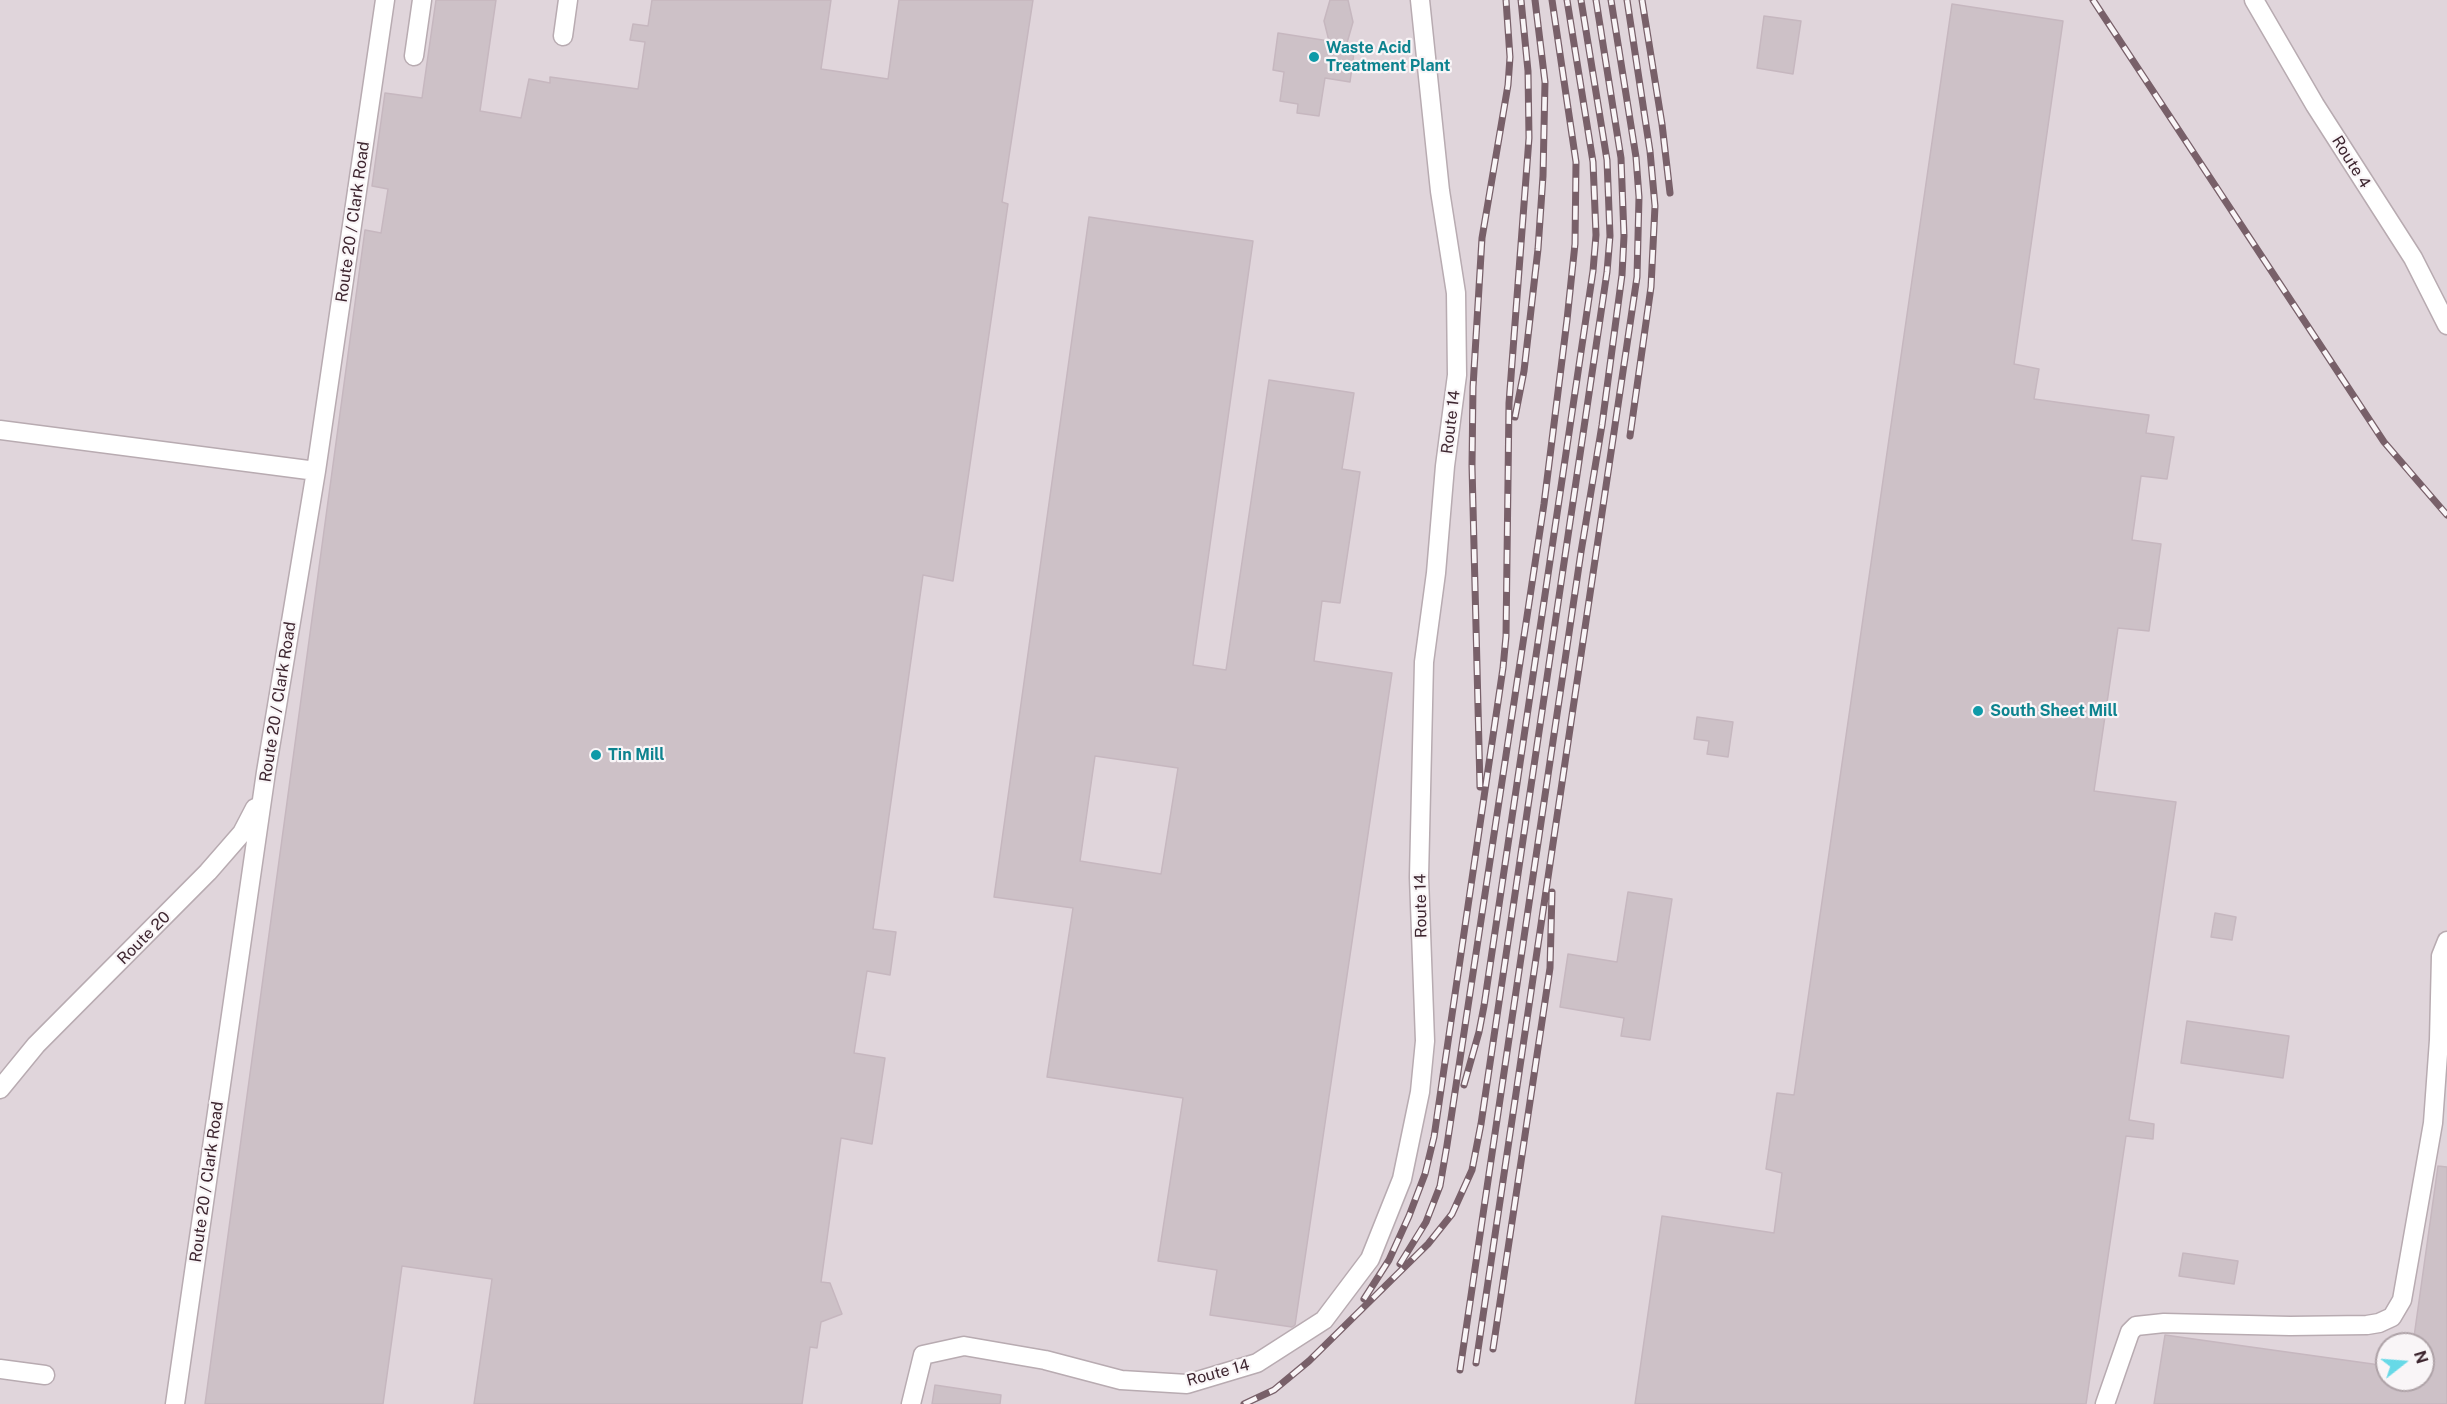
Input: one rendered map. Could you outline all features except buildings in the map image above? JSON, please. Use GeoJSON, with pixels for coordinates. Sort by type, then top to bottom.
{"type":"FeatureCollection","features":[{"type":"Feature","properties":{"kind":"street","name":"Route 20 / Clark Road"},"geometry":{"type":"LineString","coordinates":[[175,1404],[266,772],[316,471],[385,0]]}},
{"type":"Feature","properties":{"kind":"street"},"geometry":{"type":"LineString","coordinates":[[414,56],[422,0]]}},
{"type":"Feature","properties":{"kind":"street"},"geometry":{"type":"LineString","coordinates":[[563,36],[568,0]]}},
{"type":"Feature","properties":{"kind":"street","name":"Route 14"},"geometry":{"type":"LineString","coordinates":[[911,1404],[923,1355],[964,1346],[1045,1360],[1120,1380],[1187,1384],[1257,1363],[1324,1320],[1370,1259],[1402,1179],[1420,1092],[1425,1041],[1419,877],[1424,662],[1457,375],[1456,293],[1436,159],[1420,0]]}},
{"type":"Feature","properties":{"kind":"street","name":"Route 4"},"geometry":{"type":"LineString","coordinates":[[2254,0],[2315,105],[2413,258],[2447,325]]}},
{"type":"Feature","properties":{"kind":"street"},"geometry":{"type":"LineString","coordinates":[[0,430],[316,471]]}},
{"type":"Feature","properties":{"kind":"street","name":"Route 20"},"geometry":{"type":"LineString","coordinates":[[0,1089],[36,1045],[183,899],[232,845],[255,809],[266,772]]}},
{"type":"Feature","properties":{"kind":"street"},"geometry":{"type":"LineString","coordinates":[[2105,1404],[2130,1332],[2136,1326],[2164,1323],[2367,1325],[2392,1317],[2402,1300],[2433,1123],[2439,1040],[2441,956],[2447,941]]}},
{"type":"Feature","properties":{"kind":"street"},"geometry":{"type":"LineString","coordinates":[[0,1369],[45,1375]]}},
{"type":"Feature","properties":{"kind":"shaded area"},"geometry":{"type":"Polygon","coordinates":[[[0,0],[2447,0],[2447,1404],[0,1404],[0,0]]]}},
{"type":"Feature","properties":{"kind":"railway"},"geometry":{"type":"LineString","coordinates":[[1480,787],[1472,466],[1473,387],[1482,238],[1508,85],[1510,57],[1506,0]]}},
{"type":"Feature","properties":{"kind":"railway"},"geometry":{"type":"LineString","coordinates":[[1364,1299],[1389,1260],[1409,1216],[1425,1174],[1434,1137],[1503,668],[1506,636],[1509,403],[1529,138],[1528,71],[1521,0]]}},
{"type":"Feature","properties":{"kind":"railway"},"geometry":{"type":"LineString","coordinates":[[1515,417],[1524,371],[1538,249],[1543,176],[1545,82],[1535,0]]}},
{"type":"Feature","properties":{"kind":"railway"},"geometry":{"type":"LineString","coordinates":[[1400,1264],[1426,1222],[1440,1186],[1544,504],[1567,320],[1575,244],[1576,162],[1552,0]]}},
{"type":"Feature","properties":{"kind":"railway"},"geometry":{"type":"LineString","coordinates":[[1464,1085],[1484,1006],[1593,271],[1596,235],[1593,162],[1567,0]]}},
{"type":"Feature","properties":{"kind":"railway"},"geometry":{"type":"LineString","coordinates":[[1244,1404],[1274,1390],[1309,1361],[1428,1244],[1452,1214],[1472,1170],[1481,1124],[1607,272],[1610,236],[1607,160],[1581,0]]}},
{"type":"Feature","properties":{"kind":"railway"},"geometry":{"type":"LineString","coordinates":[[1460,1370],[1581,552],[1602,425],[1622,275],[1624,236],[1621,158],[1596,0]]}},
{"type":"Feature","properties":{"kind":"railway"},"geometry":{"type":"LineString","coordinates":[[1476,1363],[1637,277],[1639,197],[1636,157],[1611,0]]}},
{"type":"Feature","properties":{"kind":"railway"},"geometry":{"type":"LineString","coordinates":[[1627,0],[1650,151],[1655,206],[1651,287],[1630,436]]}},
{"type":"Feature","properties":{"kind":"railway"},"geometry":{"type":"LineString","coordinates":[[1642,0],[1662,124],[1670,193]]}},
{"type":"Feature","properties":{"kind":"railway"},"geometry":{"type":"LineString","coordinates":[[2093,0],[2384,442],[2447,515]]}},
{"type":"Feature","properties":{"kind":"railway"},"geometry":{"type":"LineString","coordinates":[[1493,1349],[1550,968],[1552,892]]}},
{"type":"Feature","properties":{"kind":"place","name":"Waste Acid Treatment Plant"},"geometry":{"type":"Point","coordinates":[1314,57]}},
{"type":"Feature","properties":{"kind":"place","name":"South Sheet Mill"},"geometry":{"type":"Point","coordinates":[1978,711]}},
{"type":"Feature","properties":{"kind":"place","name":"Tin Mill"},"geometry":{"type":"Point","coordinates":[596,755]}}]}
